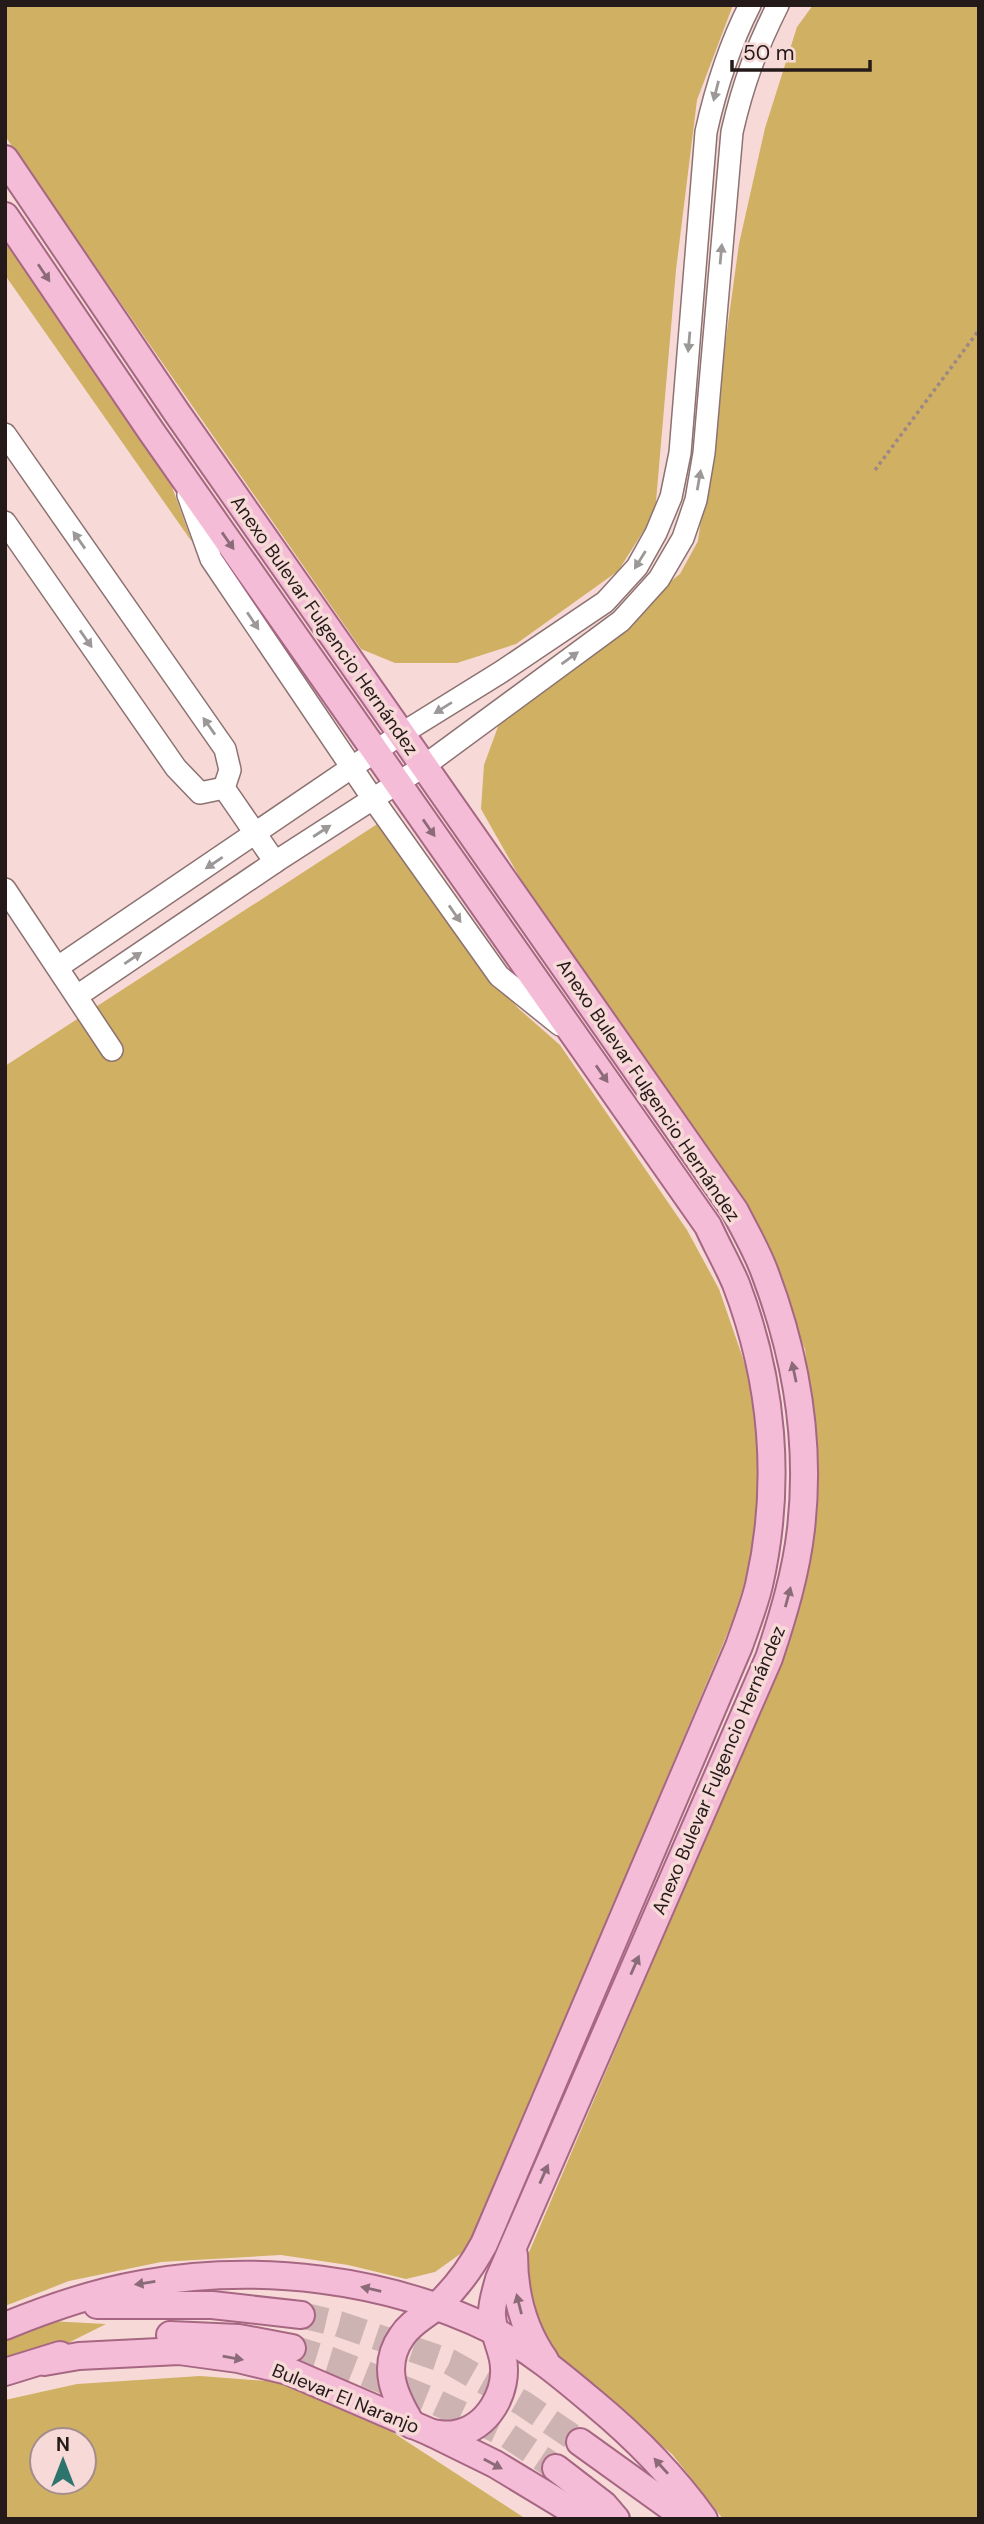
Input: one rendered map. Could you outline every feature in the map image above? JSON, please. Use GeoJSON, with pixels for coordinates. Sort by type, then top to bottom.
{"type":"FeatureCollection","features":[{"type":"Feature","properties":{"kind":"main road","name":"Anexo Bulevar Fulgencio Hernández"},"geometry":{"type":"LineString","coordinates":[[5,159],[177,413],[735,1211],[764,1270],[786,1333],[800,1397],[805,1463],[801,1529],[789,1594],[769,1658],[517,2236],[496,2290],[492,2315],[495,2331]]}},
{"type":"Feature","properties":{"kind":"main road","name":"Anexo Bulevar Fulgencio Hernández"},"geometry":{"type":"LineString","coordinates":[[5,216],[180,473],[708,1227],[735,1282],[755,1341],[768,1402],[773,1464],[769,1526],[758,1587],[739,1646],[484,2244],[465,2274],[438,2306]]}},
{"type":"Feature","properties":{"kind":"main road"},"geometry":{"type":"LineString","coordinates":[[517,2236],[514,2270],[519,2304],[530,2336],[549,2365]]}},
{"type":"Feature","properties":{"kind":"main road"},"geometry":{"type":"LineString","coordinates":[[5,2326],[100,2292],[187,2278],[244,2275],[317,2279],[368,2288],[438,2306],[495,2331],[549,2365],[637,2441],[704,2519]]}},
{"type":"Feature","properties":{"kind":"main road"},"geometry":{"type":"LineString","coordinates":[[60,2306],[181,2303],[301,2315]]}},
{"type":"Feature","properties":{"kind":"main road"},"geometry":{"type":"LineString","coordinates":[[438,2306],[402,2335],[393,2354],[390,2375],[394,2395],[422,2429],[454,2435],[485,2418],[497,2401],[504,2381],[504,2360],[495,2331]]}},
{"type":"Feature","properties":{"kind":"main road","name":"Bulevar El Naranjo"},"geometry":{"type":"LineString","coordinates":[[44,2362],[78,2348],[144,2336],[220,2337],[292,2348]]}},
{"type":"Feature","properties":{"kind":"main road","name":"Bulevar El Naranjo"},"geometry":{"type":"LineString","coordinates":[[5,2372],[79,2356],[167,2351],[238,2359],[288,2371],[495,2464],[586,2519]]}},
{"type":"Feature","properties":{"kind":"main road"},"geometry":{"type":"LineString","coordinates":[[580,2442],[687,2519]]}},
{"type":"Feature","properties":{"kind":"main road"},"geometry":{"type":"LineString","coordinates":[[556,2468],[604,2505],[616,2519]]}},
{"type":"Feature","properties":{"kind":"lane"},"geometry":{"type":"LineString","coordinates":[[58,967],[401,734],[605,602],[637,567],[656,533],[671,497],[680,453],[706,132],[718,82],[736,32],[750,5]]}},
{"type":"Feature","properties":{"kind":"lane"},"geometry":{"type":"LineString","coordinates":[[77,996],[275,862],[424,766],[621,621],[659,579],[687,525],[696,500],[704,453],[732,132],[743,84],[778,5]]}},
{"type":"Feature","properties":{"kind":"lane"},"geometry":{"type":"LineString","coordinates":[[5,435],[225,749],[230,771],[224,788]]}},
{"type":"Feature","properties":{"kind":"lane"},"geometry":{"type":"LineString","coordinates":[[180,473],[211,559],[373,799],[499,976],[579,1041]]}},
{"type":"Feature","properties":{"kind":"lane"},"geometry":{"type":"LineString","coordinates":[[5,522],[176,768],[200,793],[224,788]]}},
{"type":"Feature","properties":{"kind":"lane"},"geometry":{"type":"LineString","coordinates":[[522,657],[538,681]]}},
{"type":"Feature","properties":{"kind":"lane"},"geometry":{"type":"LineString","coordinates":[[224,788],[275,862]]}},
{"type":"Feature","properties":{"kind":"lane"},"geometry":{"type":"LineString","coordinates":[[5,889],[112,1050]]}},
{"type":"Feature","properties":{"kind":"path"},"geometry":{"type":"LineString","coordinates":[[875,470],[979,330]]}},
{"type":"Feature","properties":{"kind":"shaded area"},"geometry":{"type":"Polygon","coordinates":[[[5,5],[733,5],[697,100],[676,270],[655,513],[618,571],[516,644],[457,663],[395,663],[361,649],[5,136],[5,5]]]}},
{"type":"Feature","properties":{"kind":"shaded area"},"geometry":{"type":"Polygon","coordinates":[[[813,5],[979,5],[979,2519],[723,2519],[672,2454],[593,2390],[543,2343],[521,2271],[717,1811],[786,1639],[815,1465],[805,1349],[749,1217],[533,901],[481,809],[484,765],[503,713],[680,574],[698,541],[739,244],[765,128],[797,27],[813,5]]]}},
{"type":"Feature","properties":{"kind":"shaded area"},"geometry":{"type":"Polygon","coordinates":[[[5,234],[164,465],[192,542],[5,275],[5,234]]]}},
{"type":"Feature","properties":{"kind":"shaded area"},"geometry":{"type":"Polygon","coordinates":[[[385,819],[462,944],[519,1009],[560,1045],[687,1230],[719,1289],[747,1370],[763,1450],[759,1536],[733,1620],[470,2247],[435,2272],[406,2279],[348,2265],[281,2255],[161,2262],[69,2281],[5,2306],[5,1066],[385,819]]]}},
{"type":"Feature","properties":{"kind":"shaded area"},"geometry":{"type":"Polygon","coordinates":[[[49,2321],[106,2324],[56,2349],[5,2363],[5,2338],[49,2321]]]}},
{"type":"Feature","properties":{"kind":"shaded area"},"geometry":{"type":"Polygon","coordinates":[[[200,2376],[281,2382],[369,2417],[526,2519],[5,2519],[5,2400],[77,2384],[200,2376]]]}},
{"type":"Feature","properties":{"kind":"tunnel"},"geometry":{"type":"LineString","coordinates":[[301,2315],[339,2324],[450,2362],[524,2404],[580,2442]]}},
{"type":"Feature","properties":{"kind":"tunnel"},"geometry":{"type":"LineString","coordinates":[[292,2348],[331,2360],[429,2399],[507,2435],[556,2468]]}}]}
